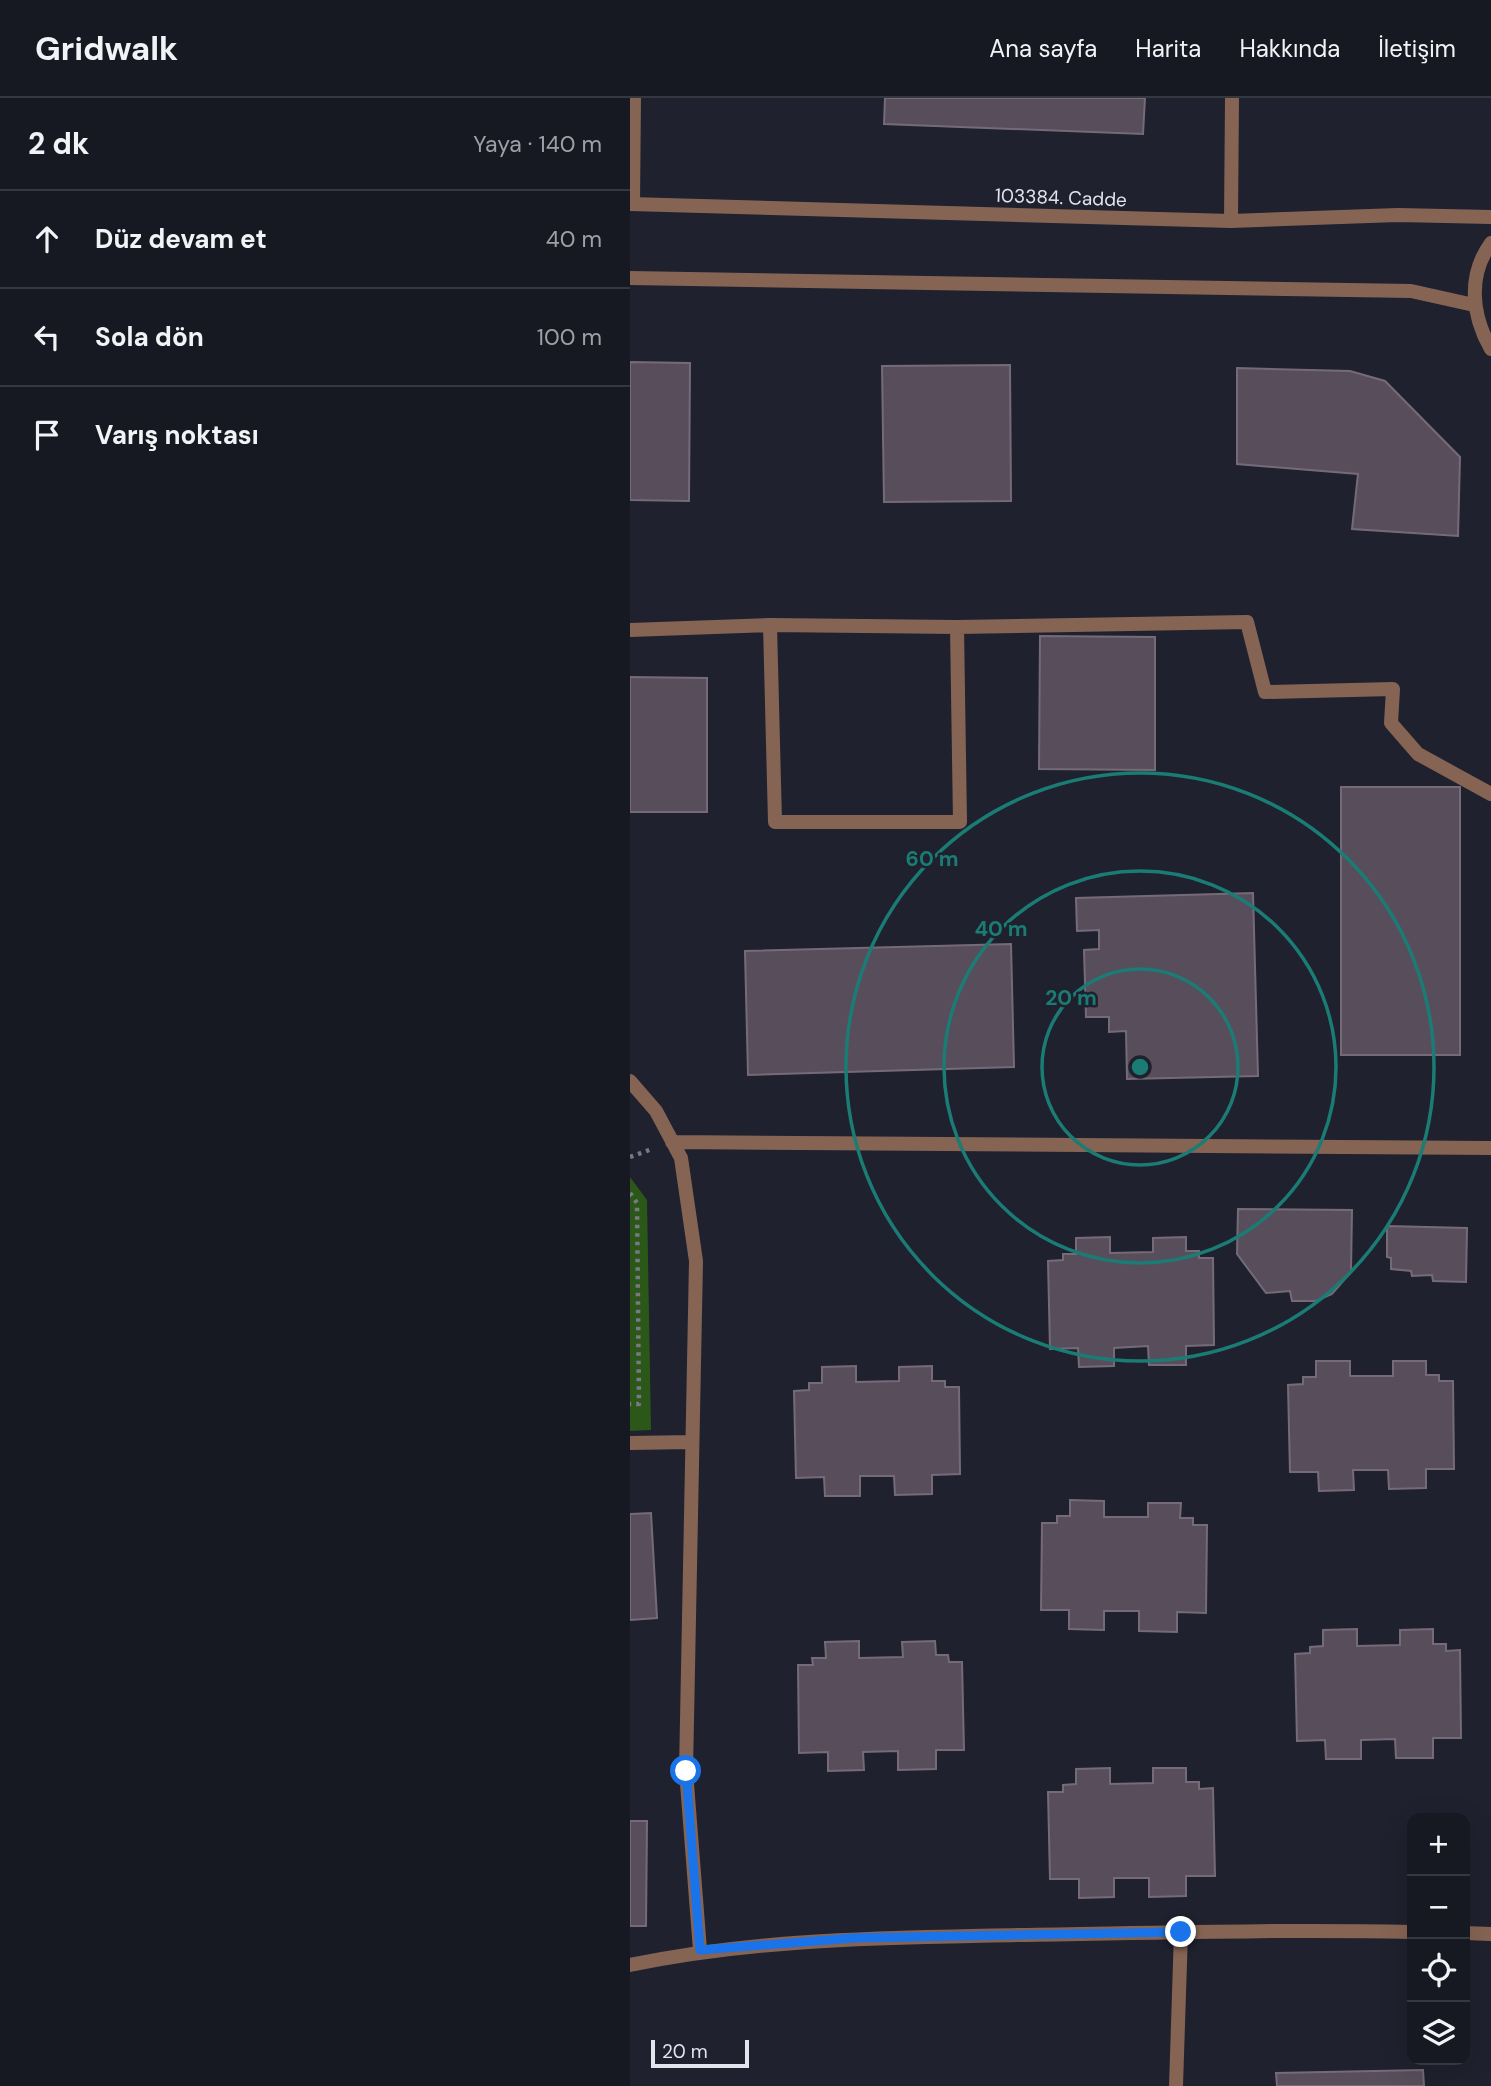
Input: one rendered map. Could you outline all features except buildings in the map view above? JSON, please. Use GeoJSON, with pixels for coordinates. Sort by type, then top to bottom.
{"type":"FeatureCollection","features":[{"type":"Feature","properties":{"kind":"street"},"geometry":{"type":"LineString","coordinates":[[631,204],[634,98]]}},
{"type":"Feature","properties":{"kind":"street"},"geometry":{"type":"LineString","coordinates":[[1231,221],[1232,98]]}},
{"type":"Feature","properties":{"kind":"street","name":"103384. Cadde"},"geometry":{"type":"LineString","coordinates":[[631,204],[1231,221],[1398,215],[1491,217]]}},
{"type":"Feature","properties":{"kind":"street"},"geometry":{"type":"LineString","coordinates":[[1491,243],[1484,253],[1475,278],[1474,305],[1480,331],[1491,349]]}},
{"type":"Feature","properties":{"kind":"street"},"geometry":{"type":"LineString","coordinates":[[630,278],[1411,291],[1474,305]]}},
{"type":"Feature","properties":{"kind":"street"},"geometry":{"type":"LineString","coordinates":[[630,630],[770,625],[957,626],[1248,622],[1265,692],[1393,689],[1391,723],[1418,754],[1491,794]]}},
{"type":"Feature","properties":{"kind":"street"},"geometry":{"type":"LineString","coordinates":[[770,625],[775,822],[960,822],[957,626]]}},
{"type":"Feature","properties":{"kind":"street"},"geometry":{"type":"LineString","coordinates":[[630,1081],[656,1111],[681,1158],[696,1261],[686,1771],[700,1950]]}},
{"type":"Feature","properties":{"kind":"street"},"geometry":{"type":"LineString","coordinates":[[672,1142],[1491,1148]]}},
{"type":"Feature","properties":{"kind":"street"},"geometry":{"type":"LineString","coordinates":[[630,1443],[692,1442]]}},
{"type":"Feature","properties":{"kind":"street"},"geometry":{"type":"LineString","coordinates":[[1177,2086],[1181,1932]]}},
{"type":"Feature","properties":{"kind":"street"},"geometry":{"type":"LineString","coordinates":[[630,1965],[700,1950],[854,1938],[1181,1932],[1407,1932]]}},
{"type":"Feature","properties":{"kind":"street"},"geometry":{"type":"LineString","coordinates":[[1470,1933],[1491,1934]]}},
{"type":"Feature","properties":{"kind":"path"},"geometry":{"type":"LineString","coordinates":[[630,1194],[637,1203],[639,1404],[630,1404]]}},
{"type":"Feature","properties":{"kind":"green space"},"geometry":{"type":"Polygon","coordinates":[[[630,1177],[647,1200],[651,1430],[630,1431],[630,1177]]]}},
{"type":"Feature","properties":{"kind":"route"},"geometry":{"type":"LineString","coordinates":[[686,1771],[700,1950],[854,1938],[1181,1932]]}}]}
